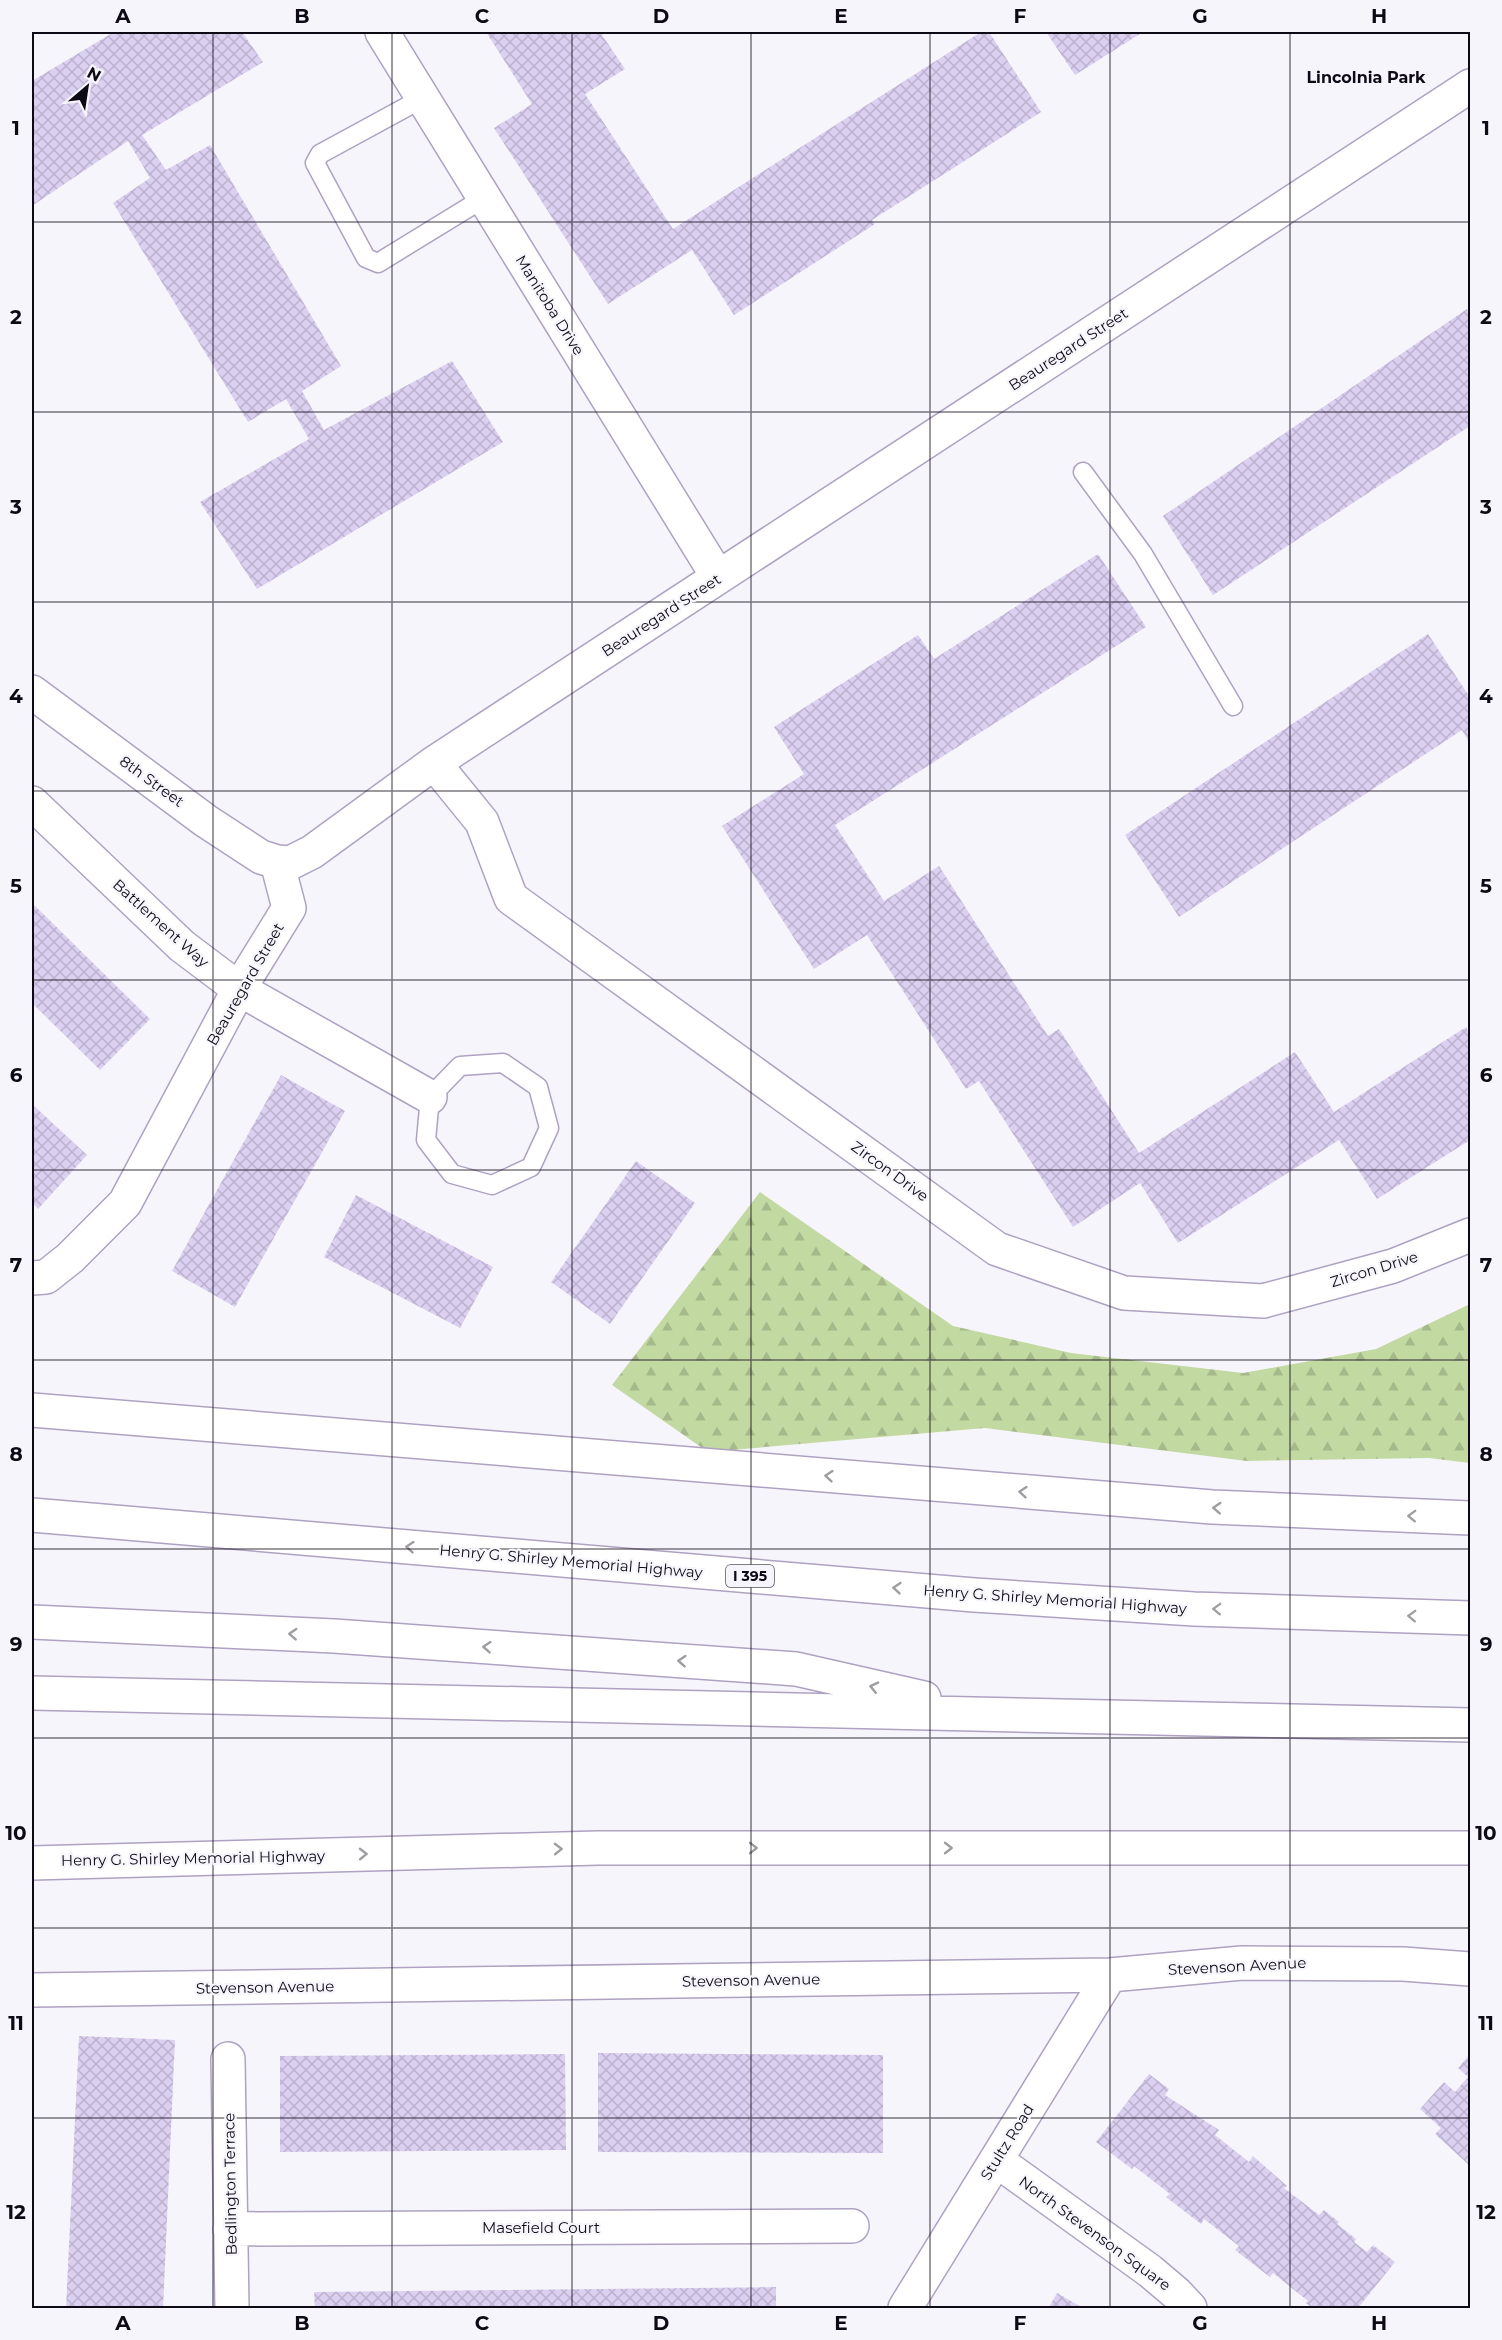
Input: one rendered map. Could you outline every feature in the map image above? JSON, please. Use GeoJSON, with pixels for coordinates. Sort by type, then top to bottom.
{"type":"FeatureCollection","features":[{"type":"Feature","properties":{"kind":"main road","name":"Manitoba Drive"},"geometry":{"type":"LineString","coordinates":[[382,32],[718,577]]}},
{"type":"Feature","properties":{"kind":"main road","name":"Beauregard Street"},"geometry":{"type":"LineString","coordinates":[[32,1278],[46,1278],[70,1258],[125,1203],[239,988],[289,908],[277,862],[290,863],[312,852],[434,763],[1470,86]]}},
{"type":"Feature","properties":{"kind":"main road","name":"8th Street"},"geometry":{"type":"LineString","coordinates":[[32,692],[206,821],[261,857],[277,862]]}},
{"type":"Feature","properties":{"kind":"main road","name":"Zircon Drive"},"geometry":{"type":"LineString","coordinates":[[434,763],[482,822],[511,898],[997,1249],[1124,1293],[1263,1300],[1393,1266],[1470,1235]]}},
{"type":"Feature","properties":{"kind":"main road","name":"Battlement Way"},"geometry":{"type":"LineString","coordinates":[[32,803],[182,946],[239,988],[430,1097]]}},
{"type":"Feature","properties":{"kind":"main road"},"geometry":{"type":"LineString","coordinates":[[32,1410],[1212,1507],[1470,1518]]}},
{"type":"Feature","properties":{"kind":"main road","name":"Henry G. Shirley Memorial Highway"},"geometry":{"type":"LineString","coordinates":[[32,1515],[974,1595],[1194,1609],[1470,1618]]}},
{"type":"Feature","properties":{"kind":"main road"},"geometry":{"type":"LineString","coordinates":[[32,1622],[334,1636],[795,1669],[993,1713]]}},
{"type":"Feature","properties":{"kind":"main road"},"geometry":{"type":"LineString","coordinates":[[32,1693],[1470,1725]]}},
{"type":"Feature","properties":{"kind":"main road","name":"Henry G. Shirley Memorial Highway"},"geometry":{"type":"LineString","coordinates":[[32,1863],[598,1848],[1470,1848]]}},
{"type":"Feature","properties":{"kind":"main road","name":"Stevenson Avenue"},"geometry":{"type":"LineString","coordinates":[[32,1990],[1110,1975],[1242,1963],[1403,1964],[1470,1969]]}},
{"type":"Feature","properties":{"kind":"main road","name":"Stultz Road"},"geometry":{"type":"LineString","coordinates":[[905,2308],[1110,1975]]}},
{"type":"Feature","properties":{"kind":"main road","name":"Bedlington Terrace"},"geometry":{"type":"LineString","coordinates":[[228,2059],[232,2308]]}},
{"type":"Feature","properties":{"kind":"main road","name":"North Stevenson Square"},"geometry":{"type":"LineString","coordinates":[[996,2160],[1150,2271],[1190,2308]]}},
{"type":"Feature","properties":{"kind":"main road","name":"Masefield Court"},"geometry":{"type":"LineString","coordinates":[[231,2229],[852,2226]]}},
{"type":"Feature","properties":{"kind":"lane"},"geometry":{"type":"LineString","coordinates":[[423,98],[320,154],[315,163],[366,258],[378,263],[484,198]]}},
{"type":"Feature","properties":{"kind":"lane"},"geometry":{"type":"LineString","coordinates":[[1083,472],[1143,554],[1233,706]]}},
{"type":"Feature","properties":{"kind":"lane"},"geometry":{"type":"LineString","coordinates":[[503,1063],[538,1087],[549,1128],[531,1167],[492,1185],[452,1174],[426,1140],[430,1097],[460,1066],[503,1063]]}},
{"type":"Feature","properties":{"kind":"green space"},"geometry":{"type":"Polygon","coordinates":[[[760,1192],[953,1326],[1071,1353],[1243,1373],[1376,1349],[1470,1304],[1470,1463],[1429,1458],[1247,1461],[985,1428],[708,1452],[612,1385],[760,1192]]]}},
{"type":"Feature","properties":{"kind":"building"},"geometry":{"type":"Polygon","coordinates":[[[114,32],[242,32],[263,62],[142,135],[166,170],[210,145],[341,366],[302,391],[324,430],[452,361],[503,442],[257,589],[200,502],[309,439],[286,399],[248,422],[113,203],[150,178],[128,141],[32,206],[32,81],[114,32]]]}},
{"type":"Feature","properties":{"kind":"building"},"geometry":{"type":"Polygon","coordinates":[[[486,32],[600,32],[625,69],[585,94],[673,229],[981,32],[989,32],[1041,112],[872,220],[875,224],[734,315],[692,250],[608,304],[494,128],[532,104],[486,32]]]}},
{"type":"Feature","properties":{"kind":"building"},"geometry":{"type":"Polygon","coordinates":[[[1046,32],[1143,32],[1075,75],[1046,32]]]}},
{"type":"Feature","properties":{"kind":"building"},"geometry":{"type":"Polygon","coordinates":[[[1467,309],[1470,314],[1470,426],[1213,595],[1163,516],[1467,309]]]}},
{"type":"Feature","properties":{"kind":"building"},"geometry":{"type":"Polygon","coordinates":[[[1098,554],[1146,627],[835,825],[884,901],[939,866],[1048,1036],[1059,1029],[1139,1153],[1295,1052],[1334,1112],[1466,1027],[1470,1034],[1470,1140],[1377,1199],[1339,1140],[1178,1243],[1140,1183],[1073,1227],[979,1081],[966,1089],[867,935],[814,969],[722,826],[804,774],[774,727],[918,635],[934,659],[1098,554]]]}},
{"type":"Feature","properties":{"kind":"building"},"geometry":{"type":"Polygon","coordinates":[[[1428,634],[1470,695],[1470,744],[1462,730],[1179,917],[1125,835],[1428,634]]]}},
{"type":"Feature","properties":{"kind":"building"},"geometry":{"type":"Polygon","coordinates":[[[32,903],[150,1019],[100,1070],[32,1003],[32,903]]]}},
{"type":"Feature","properties":{"kind":"building"},"geometry":{"type":"Polygon","coordinates":[[[281,1075],[345,1111],[235,1307],[172,1271],[281,1075]]]}},
{"type":"Feature","properties":{"kind":"building"},"geometry":{"type":"Polygon","coordinates":[[[32,1104],[87,1155],[38,1209],[32,1202],[32,1104]]]}},
{"type":"Feature","properties":{"kind":"building"},"geometry":{"type":"Polygon","coordinates":[[[636,1161],[695,1203],[610,1324],[551,1282],[636,1161]]]}},
{"type":"Feature","properties":{"kind":"building"},"geometry":{"type":"Polygon","coordinates":[[[356,1195],[493,1267],[460,1328],[324,1257],[356,1195]]]}},
{"type":"Feature","properties":{"kind":"building"},"geometry":{"type":"Polygon","coordinates":[[[79,2036],[175,2040],[163,2308],[66,2308],[79,2036]]]}},
{"type":"Feature","properties":{"kind":"building"},"geometry":{"type":"Polygon","coordinates":[[[598,2053],[883,2055],[883,2153],[598,2152],[598,2053]]]}},
{"type":"Feature","properties":{"kind":"building"},"geometry":{"type":"Polygon","coordinates":[[[565,2054],[566,2150],[280,2152],[280,2056],[565,2054]]]}},
{"type":"Feature","properties":{"kind":"building"},"geometry":{"type":"Polygon","coordinates":[[[1470,2054],[1470,2166],[1435,2134],[1441,2128],[1420,2109],[1444,2082],[1455,2092],[1468,2077],[1458,2068],[1470,2054]]]}},
{"type":"Feature","properties":{"kind":"building"},"geometry":{"type":"Polygon","coordinates":[[[1149,2074],[1169,2089],[1165,2095],[1219,2130],[1215,2135],[1249,2162],[1253,2156],[1287,2186],[1284,2188],[1319,2215],[1324,2210],[1356,2239],[1354,2242],[1367,2252],[1373,2245],[1395,2262],[1358,2308],[1312,2308],[1306,2303],[1308,2301],[1273,2273],[1270,2277],[1235,2250],[1239,2246],[1204,2219],[1201,2224],[1166,2197],[1170,2194],[1134,2166],[1132,2169],[1096,2142],[1149,2074]]]}},
{"type":"Feature","properties":{"kind":"building"},"geometry":{"type":"Polygon","coordinates":[[[776,2287],[776,2308],[315,2308],[314,2292],[776,2287]]]}},
{"type":"Feature","properties":{"kind":"building"},"geometry":{"type":"Polygon","coordinates":[[[1057,2293],[1083,2308],[1049,2307],[1057,2293]]]}},
{"type":"Feature","properties":{"kind":"district","name":"Lincolnia Park"},"geometry":{"type":"Point","coordinates":[1366,77]}}]}
